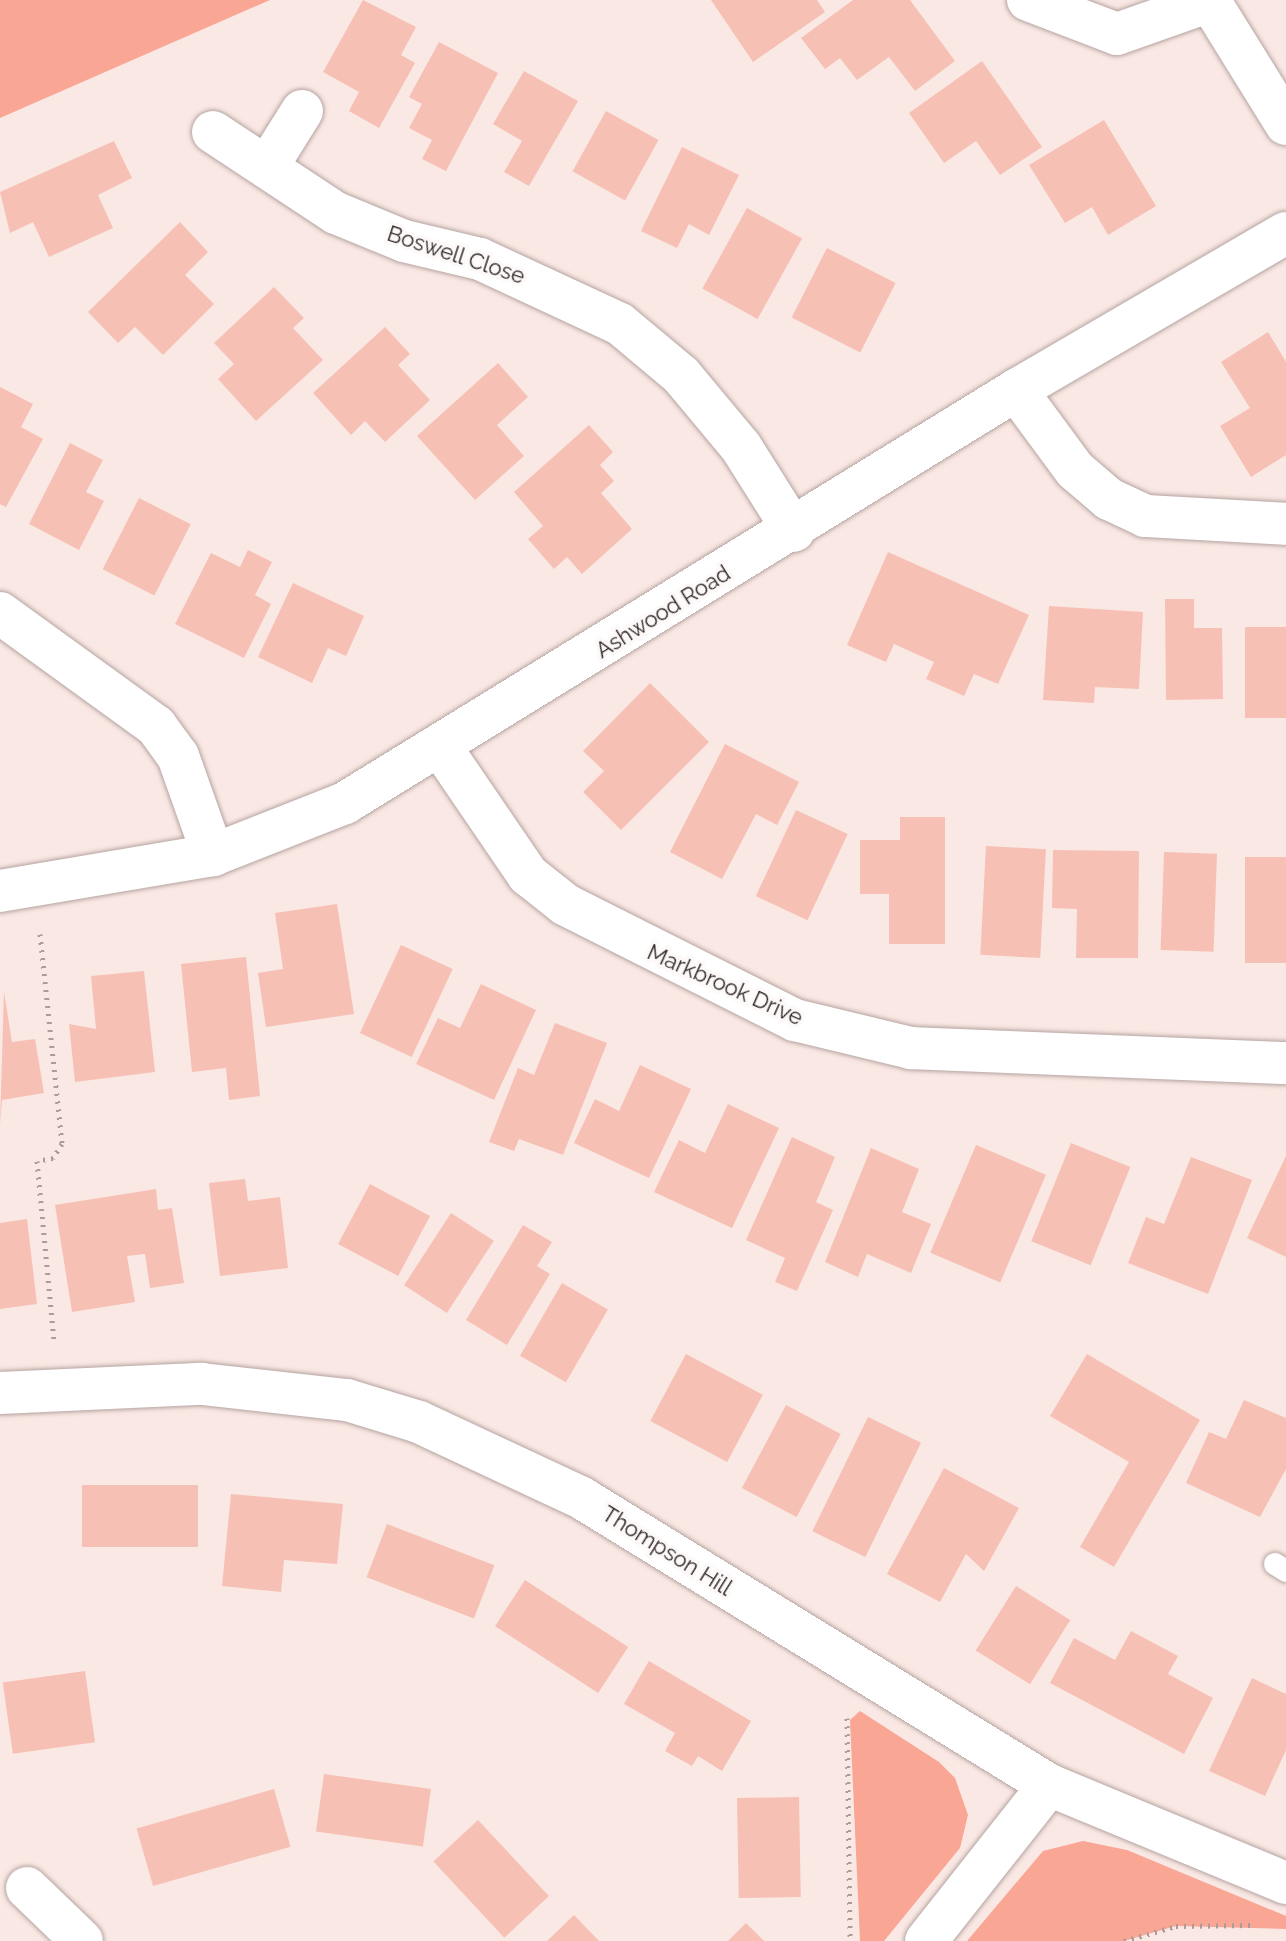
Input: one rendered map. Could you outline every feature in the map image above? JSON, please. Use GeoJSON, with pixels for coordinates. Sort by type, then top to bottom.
{"type":"FeatureCollection","features":[{"type":"Feature","properties":{"kind":"street"},"geometry":{"type":"LineString","coordinates":[[1028,0],[1117,34],[1209,0],[1286,124]]}},
{"type":"Feature","properties":{"kind":"street"},"geometry":{"type":"LineString","coordinates":[[267,167],[302,111]]}},
{"type":"Feature","properties":{"kind":"street","name":"Boswell Close"},"geometry":{"type":"LineString","coordinates":[[213,132],[336,213],[404,241],[480,259],[620,324],[681,375],[741,447],[794,531]]}},
{"type":"Feature","properties":{"kind":"street","name":"Ashwood Road"},"geometry":{"type":"LineString","coordinates":[[18,888],[213,855],[289,830],[442,749],[1016,390],[1286,233]]}},
{"type":"Feature","properties":{"kind":"street"},"geometry":{"type":"LineString","coordinates":[[1016,390],[1075,470],[1109,499],[1145,516],[1286,524]]}},
{"type":"Feature","properties":{"kind":"street"},"geometry":{"type":"LineString","coordinates":[[0,613],[156,726],[178,756],[213,855]]}},
{"type":"Feature","properties":{"kind":"street","name":"Markbrook Drive"},"geometry":{"type":"LineString","coordinates":[[442,749],[528,875],[566,905],[795,1020],[911,1048],[1286,1063]]}},
{"type":"Feature","properties":{"kind":"street","name":"Thompson Hill"},"geometry":{"type":"LineString","coordinates":[[0,1393],[59,1388],[279,1390],[419,1422],[580,1497],[1049,1785],[1286,1883]]}},
{"type":"Feature","properties":{"kind":"street"},"geometry":{"type":"LineString","coordinates":[[926,1941],[1049,1785]]}},
{"type":"Feature","properties":{"kind":"street"},"geometry":{"type":"LineString","coordinates":[[27,1888],[82,1941]]}},
{"type":"Feature","properties":{"kind":"path"},"geometry":{"type":"LineString","coordinates":[[18,888],[62,1144],[53,1158],[37,1161],[59,1388]]}},
{"type":"Feature","properties":{"kind":"path"},"geometry":{"type":"LineString","coordinates":[[850,1941],[845,1723],[862,1670]]}},
{"type":"Feature","properties":{"kind":"path"},"geometry":{"type":"LineString","coordinates":[[1124,1941],[1176,1926],[1264,1926]]}},
{"type":"Feature","properties":{"kind":"shaded area"},"geometry":{"type":"Polygon","coordinates":[[[0,0],[270,0],[0,118],[0,0]]]}},
{"type":"Feature","properties":{"kind":"shaded area"},"geometry":{"type":"Polygon","coordinates":[[[860,1711],[939,1762],[955,1778],[968,1815],[960,1848],[884,1941],[860,1941],[850,1720],[860,1711]]]}},
{"type":"Feature","properties":{"kind":"shaded area"},"geometry":{"type":"Polygon","coordinates":[[[1083,1841],[1127,1850],[1286,1916],[1286,1929],[1176,1926],[1124,1941],[967,1941],[1043,1851],[1083,1841]]]}},
{"type":"Feature","properties":{"kind":"building"},"geometry":{"type":"Polygon","coordinates":[[[363,0],[416,27],[401,55],[415,63],[379,128],[349,111],[359,92],[323,72],[363,0]]]}},
{"type":"Feature","properties":{"kind":"building"},"geometry":{"type":"Polygon","coordinates":[[[711,0],[817,0],[825,12],[753,62],[711,0]]]}},
{"type":"Feature","properties":{"kind":"building"},"geometry":{"type":"Polygon","coordinates":[[[853,0],[910,0],[955,61],[915,91],[889,57],[857,80],[840,58],[825,69],[801,38],[853,0]]]}},
{"type":"Feature","properties":{"kind":"building"},"geometry":{"type":"Polygon","coordinates":[[[439,42],[498,73],[446,171],[422,159],[432,140],[409,128],[422,104],[409,97],[439,42]]]}},
{"type":"Feature","properties":{"kind":"building"},"geometry":{"type":"Polygon","coordinates":[[[982,61],[1042,147],[1000,175],[976,141],[944,163],[909,113],[982,61]]]}},
{"type":"Feature","properties":{"kind":"building"},"geometry":{"type":"Polygon","coordinates":[[[524,71],[578,101],[529,186],[504,172],[522,141],[493,124],[524,71]]]}},
{"type":"Feature","properties":{"kind":"building"},"geometry":{"type":"Polygon","coordinates":[[[606,111],[658,140],[625,200],[573,171],[606,111]]]}},
{"type":"Feature","properties":{"kind":"building"},"geometry":{"type":"Polygon","coordinates":[[[1104,120],[1156,206],[1108,235],[1092,207],[1065,223],[1029,165],[1104,120]]]}},
{"type":"Feature","properties":{"kind":"building"},"geometry":{"type":"Polygon","coordinates":[[[114,141],[132,178],[98,195],[113,228],[49,257],[33,222],[10,233],[0,192],[114,141]]]}},
{"type":"Feature","properties":{"kind":"building"},"geometry":{"type":"Polygon","coordinates":[[[682,147],[739,175],[709,235],[689,224],[677,248],[641,231],[682,147]]]}},
{"type":"Feature","properties":{"kind":"building"},"geometry":{"type":"Polygon","coordinates":[[[747,208],[802,239],[757,319],[702,288],[747,208]]]}},
{"type":"Feature","properties":{"kind":"building"},"geometry":{"type":"Polygon","coordinates":[[[180,222],[208,252],[185,275],[214,304],[163,355],[135,327],[118,343],[88,312],[180,222]]]}},
{"type":"Feature","properties":{"kind":"building"},"geometry":{"type":"Polygon","coordinates":[[[827,248],[896,283],[860,352],[792,317],[827,248]]]}},
{"type":"Feature","properties":{"kind":"building"},"geometry":{"type":"Polygon","coordinates":[[[274,287],[304,318],[293,328],[323,360],[256,421],[218,379],[234,364],[214,343],[274,287]]]}},
{"type":"Feature","properties":{"kind":"building"},"geometry":{"type":"Polygon","coordinates":[[[385,327],[410,354],[398,365],[430,400],[385,442],[365,421],[351,435],[313,393],[385,327]]]}},
{"type":"Feature","properties":{"kind":"building"},"geometry":{"type":"Polygon","coordinates":[[[1268,332],[1286,362],[1286,455],[1251,477],[1220,426],[1250,408],[1221,362],[1268,332]]]}},
{"type":"Feature","properties":{"kind":"building"},"geometry":{"type":"Polygon","coordinates":[[[498,363],[528,397],[497,425],[524,456],[475,500],[417,436],[498,363]]]}},
{"type":"Feature","properties":{"kind":"building"},"geometry":{"type":"Polygon","coordinates":[[[0,387],[33,404],[21,427],[43,439],[6,507],[0,504],[0,387]]]}},
{"type":"Feature","properties":{"kind":"building"},"geometry":{"type":"Polygon","coordinates":[[[589,425],[613,452],[600,465],[614,481],[601,493],[632,529],[582,574],[567,557],[554,569],[528,539],[543,526],[514,492],[589,425]]]}},
{"type":"Feature","properties":{"kind":"building"},"geometry":{"type":"Polygon","coordinates":[[[70,443],[103,460],[86,492],[104,501],[79,550],[29,524],[70,443]]]}},
{"type":"Feature","properties":{"kind":"building"},"geometry":{"type":"Polygon","coordinates":[[[139,498],[191,524],[154,596],[103,569],[139,498]]]}},
{"type":"Feature","properties":{"kind":"building"},"geometry":{"type":"Polygon","coordinates":[[[248,550],[272,562],[255,595],[271,604],[244,658],[175,624],[211,553],[240,567],[248,550]]]}},
{"type":"Feature","properties":{"kind":"building"},"geometry":{"type":"Polygon","coordinates":[[[888,552],[1029,615],[998,684],[974,674],[964,696],[926,679],[934,662],[894,644],[886,662],[847,645],[888,552]]]}},
{"type":"Feature","properties":{"kind":"building"},"geometry":{"type":"Polygon","coordinates":[[[293,583],[364,616],[346,656],[328,648],[312,683],[258,657],[293,583]]]}},
{"type":"Feature","properties":{"kind":"building"},"geometry":{"type":"Polygon","coordinates":[[[1165,599],[1194,599],[1194,628],[1222,628],[1223,699],[1166,700],[1165,599]]]}},
{"type":"Feature","properties":{"kind":"building"},"geometry":{"type":"Polygon","coordinates":[[[1049,606],[1143,612],[1139,689],[1095,687],[1094,703],[1043,700],[1049,606]]]}},
{"type":"Feature","properties":{"kind":"building"},"geometry":{"type":"Polygon","coordinates":[[[1245,627],[1286,627],[1286,718],[1245,718],[1245,627]]]}},
{"type":"Feature","properties":{"kind":"building"},"geometry":{"type":"Polygon","coordinates":[[[650,683],[709,742],[621,830],[583,792],[604,771],[583,751],[650,683]]]}},
{"type":"Feature","properties":{"kind":"building"},"geometry":{"type":"Polygon","coordinates":[[[725,744],[799,782],[777,825],[756,814],[722,879],[670,852],[725,744]]]}},
{"type":"Feature","properties":{"kind":"building"},"geometry":{"type":"Polygon","coordinates":[[[796,810],[848,834],[808,920],[756,896],[796,810]]]}},
{"type":"Feature","properties":{"kind":"building"},"geometry":{"type":"Polygon","coordinates":[[[900,817],[945,817],[945,944],[889,944],[889,894],[860,894],[860,840],[900,840],[900,817]]]}},
{"type":"Feature","properties":{"kind":"building"},"geometry":{"type":"Polygon","coordinates":[[[986,846],[1046,849],[1040,958],[980,955],[986,846]]]}},
{"type":"Feature","properties":{"kind":"building"},"geometry":{"type":"Polygon","coordinates":[[[1053,850],[1139,851],[1138,958],[1076,958],[1077,909],[1052,908],[1053,850]]]}},
{"type":"Feature","properties":{"kind":"building"},"geometry":{"type":"Polygon","coordinates":[[[1164,852],[1217,854],[1214,952],[1161,950],[1164,852]]]}},
{"type":"Feature","properties":{"kind":"building"},"geometry":{"type":"Polygon","coordinates":[[[1245,857],[1286,857],[1286,963],[1245,963],[1245,857]]]}},
{"type":"Feature","properties":{"kind":"building"},"geometry":{"type":"Polygon","coordinates":[[[337,904],[354,1014],[266,1027],[258,973],[283,969],[275,913],[337,904]]]}},
{"type":"Feature","properties":{"kind":"building"},"geometry":{"type":"Polygon","coordinates":[[[401,945],[453,969],[412,1057],[360,1033],[401,945]]]}},
{"type":"Feature","properties":{"kind":"building"},"geometry":{"type":"Polygon","coordinates":[[[246,957],[260,1096],[229,1100],[226,1068],[192,1072],[181,964],[246,957]]]}},
{"type":"Feature","properties":{"kind":"building"},"geometry":{"type":"Polygon","coordinates":[[[144,971],[155,1072],[75,1082],[69,1024],[96,1029],[91,976],[144,971]]]}},
{"type":"Feature","properties":{"kind":"building"},"geometry":{"type":"Polygon","coordinates":[[[481,984],[536,1010],[494,1100],[416,1064],[438,1018],[460,1028],[481,984]]]}},
{"type":"Feature","properties":{"kind":"building"},"geometry":{"type":"Polygon","coordinates":[[[4,992],[12,1042],[35,1039],[44,1093],[2,1100],[0,1125],[4,992]]]}},
{"type":"Feature","properties":{"kind":"building"},"geometry":{"type":"Polygon","coordinates":[[[555,1023],[607,1043],[563,1155],[519,1139],[514,1151],[489,1142],[518,1068],[534,1075],[555,1023]]]}},
{"type":"Feature","properties":{"kind":"building"},"geometry":{"type":"Polygon","coordinates":[[[640,1065],[691,1089],[649,1178],[574,1143],[595,1099],[619,1111],[640,1065]]]}},
{"type":"Feature","properties":{"kind":"building"},"geometry":{"type":"Polygon","coordinates":[[[728,1104],[779,1128],[732,1228],[654,1192],[679,1140],[705,1153],[728,1104]]]}},
{"type":"Feature","properties":{"kind":"building"},"geometry":{"type":"Polygon","coordinates":[[[792,1137],[835,1157],[816,1202],[833,1210],[797,1291],[775,1282],[785,1258],[746,1240],[792,1137]]]}},
{"type":"Feature","properties":{"kind":"building"},"geometry":{"type":"Polygon","coordinates":[[[1071,1143],[1130,1167],[1091,1265],[1031,1241],[1071,1143]]]}},
{"type":"Feature","properties":{"kind":"building"},"geometry":{"type":"Polygon","coordinates":[[[976,1145],[1046,1175],[1000,1282],[930,1253],[976,1145]]]}},
{"type":"Feature","properties":{"kind":"building"},"geometry":{"type":"Polygon","coordinates":[[[871,1148],[919,1169],[902,1212],[931,1224],[911,1273],[867,1254],[858,1277],[825,1262],[871,1148]]]}},
{"type":"Feature","properties":{"kind":"building"},"geometry":{"type":"Polygon","coordinates":[[[1286,1156],[1286,1257],[1247,1238],[1286,1156]]]}},
{"type":"Feature","properties":{"kind":"building"},"geometry":{"type":"Polygon","coordinates":[[[1191,1157],[1252,1180],[1208,1294],[1128,1263],[1146,1217],[1164,1224],[1191,1157]]]}},
{"type":"Feature","properties":{"kind":"building"},"geometry":{"type":"Polygon","coordinates":[[[245,1179],[248,1201],[280,1197],[288,1268],[220,1276],[209,1183],[245,1179]]]}},
{"type":"Feature","properties":{"kind":"building"},"geometry":{"type":"Polygon","coordinates":[[[370,1184],[430,1216],[398,1276],[338,1244],[370,1184]]]}},
{"type":"Feature","properties":{"kind":"building"},"geometry":{"type":"Polygon","coordinates":[[[156,1189],[158,1210],[172,1208],[184,1283],[150,1288],[145,1254],[127,1256],[135,1302],[72,1312],[55,1205],[156,1189]]]}},
{"type":"Feature","properties":{"kind":"building"},"geometry":{"type":"Polygon","coordinates":[[[451,1213],[494,1241],[447,1313],[404,1285],[451,1213]]]}},
{"type":"Feature","properties":{"kind":"building"},"geometry":{"type":"Polygon","coordinates":[[[27,1219],[37,1304],[0,1309],[0,1223],[27,1219]]]}},
{"type":"Feature","properties":{"kind":"building"},"geometry":{"type":"Polygon","coordinates":[[[523,1225],[552,1242],[537,1266],[550,1274],[507,1345],[466,1320],[523,1225]]]}},
{"type":"Feature","properties":{"kind":"building"},"geometry":{"type":"Polygon","coordinates":[[[562,1283],[608,1310],[566,1382],[520,1356],[562,1283]]]}},
{"type":"Feature","properties":{"kind":"building"},"geometry":{"type":"Polygon","coordinates":[[[686,1354],[763,1395],[727,1462],[650,1421],[686,1354]]]}},
{"type":"Feature","properties":{"kind":"building"},"geometry":{"type":"Polygon","coordinates":[[[1087,1354],[1200,1420],[1114,1567],[1080,1547],[1129,1462],[1050,1416],[1087,1354]]]}},
{"type":"Feature","properties":{"kind":"building"},"geometry":{"type":"Polygon","coordinates":[[[1244,1400],[1286,1418],[1286,1469],[1260,1517],[1186,1483],[1209,1432],[1226,1439],[1244,1400]]]}},
{"type":"Feature","properties":{"kind":"building"},"geometry":{"type":"Polygon","coordinates":[[[786,1405],[841,1434],[797,1517],[742,1488],[786,1405]]]}},
{"type":"Feature","properties":{"kind":"building"},"geometry":{"type":"Polygon","coordinates":[[[868,1417],[921,1443],[865,1557],[812,1531],[868,1417]]]}},
{"type":"Feature","properties":{"kind":"building"},"geometry":{"type":"Polygon","coordinates":[[[944,1468],[1019,1508],[984,1571],[966,1554],[940,1602],[887,1574],[944,1468]]]}},
{"type":"Feature","properties":{"kind":"building"},"geometry":{"type":"Polygon","coordinates":[[[82,1485],[198,1485],[198,1547],[82,1547],[82,1485]]]}},
{"type":"Feature","properties":{"kind":"building"},"geometry":{"type":"Polygon","coordinates":[[[231,1494],[343,1504],[337,1564],[284,1560],[281,1592],[222,1586],[231,1494]]]}},
{"type":"Feature","properties":{"kind":"building"},"geometry":{"type":"Polygon","coordinates":[[[387,1524],[494,1565],[474,1618],[367,1577],[387,1524]]]}},
{"type":"Feature","properties":{"kind":"building"},"geometry":{"type":"Polygon","coordinates":[[[525,1580],[628,1647],[598,1693],[495,1626],[525,1580]]]}},
{"type":"Feature","properties":{"kind":"building"},"geometry":{"type":"Polygon","coordinates":[[[1016,1586],[1070,1620],[1030,1684],[976,1650],[1016,1586]]]}},
{"type":"Feature","properties":{"kind":"building"},"geometry":{"type":"Polygon","coordinates":[[[1131,1631],[1178,1656],[1168,1674],[1213,1698],[1184,1754],[1050,1683],[1074,1638],[1115,1660],[1131,1631]]]}},
{"type":"Feature","properties":{"kind":"building"},"geometry":{"type":"Polygon","coordinates":[[[649,1661],[751,1721],[722,1771],[698,1756],[692,1766],[665,1751],[675,1733],[624,1704],[649,1661]]]}},
{"type":"Feature","properties":{"kind":"building"},"geometry":{"type":"Polygon","coordinates":[[[85,1671],[95,1742],[13,1754],[3,1683],[85,1671]]]}},
{"type":"Feature","properties":{"kind":"building"},"geometry":{"type":"Polygon","coordinates":[[[1252,1678],[1286,1694],[1286,1750],[1265,1796],[1209,1771],[1252,1678]]]}},
{"type":"Feature","properties":{"kind":"building"},"geometry":{"type":"Polygon","coordinates":[[[324,1774],[431,1789],[423,1846],[316,1831],[324,1774]]]}},
{"type":"Feature","properties":{"kind":"building"},"geometry":{"type":"Polygon","coordinates":[[[274,1789],[291,1847],[153,1886],[137,1828],[274,1789]]]}},
{"type":"Feature","properties":{"kind":"building"},"geometry":{"type":"Polygon","coordinates":[[[799,1797],[801,1897],[739,1898],[737,1798],[799,1797]]]}},
{"type":"Feature","properties":{"kind":"building"},"geometry":{"type":"Polygon","coordinates":[[[478,1820],[549,1896],[504,1938],[433,1862],[478,1820]]]}},
{"type":"Feature","properties":{"kind":"building"},"geometry":{"type":"Polygon","coordinates":[[[574,1915],[599,1941],[547,1941],[574,1915]]]}},
{"type":"Feature","properties":{"kind":"building"},"geometry":{"type":"Polygon","coordinates":[[[746,1923],[764,1941],[728,1941],[746,1923]]]}}]}
